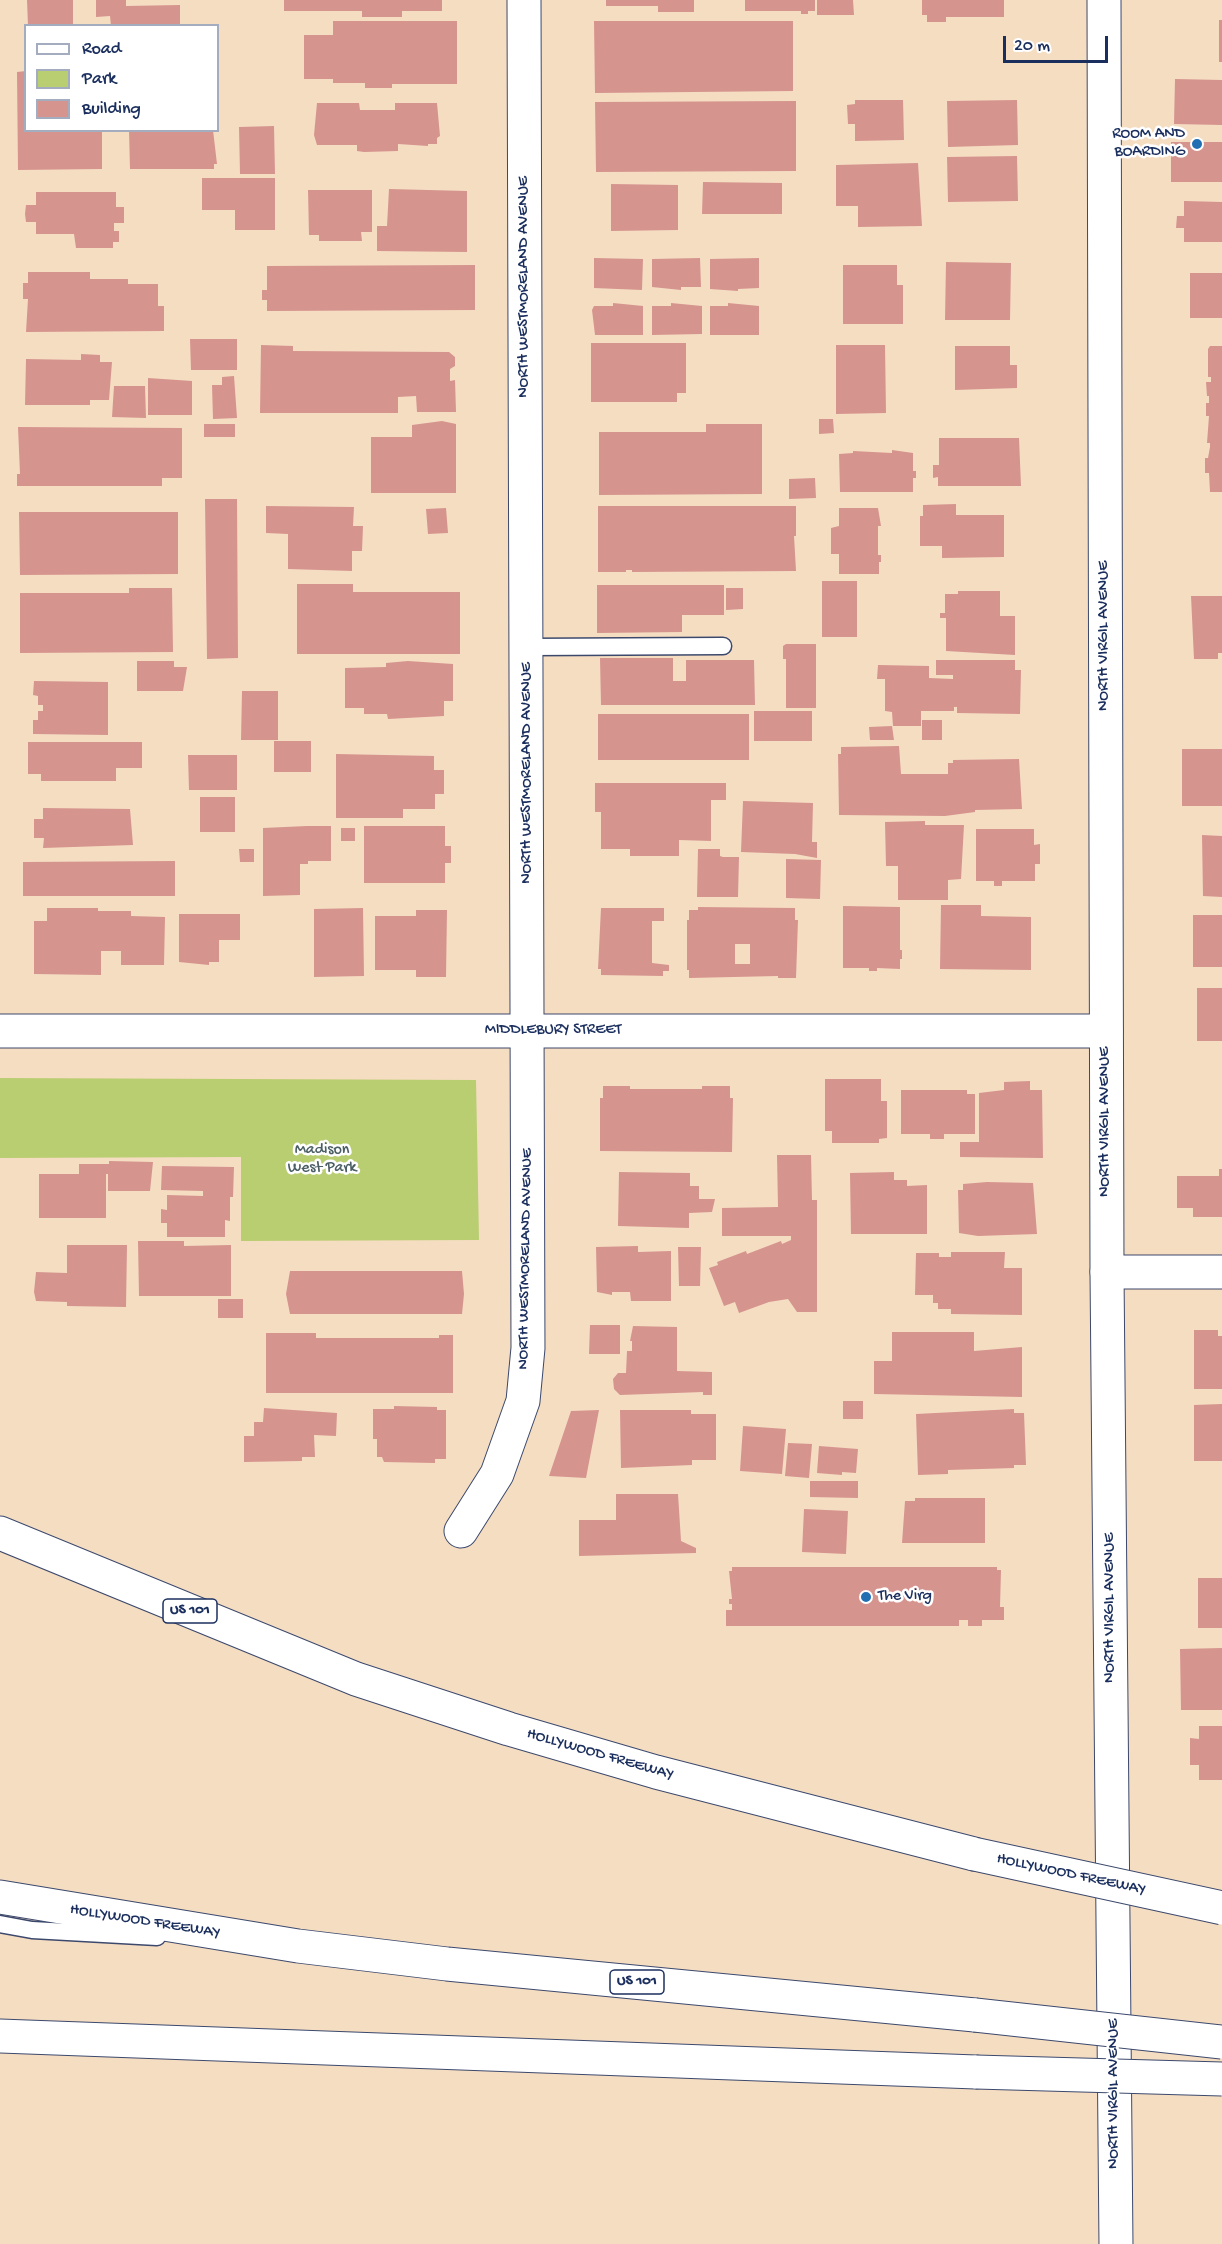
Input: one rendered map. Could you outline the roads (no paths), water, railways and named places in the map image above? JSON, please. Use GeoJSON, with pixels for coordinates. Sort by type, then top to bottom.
{"type":"FeatureCollection","features":[{"type":"Feature","properties":{"kind":"main road","name":"NORTH WESTMORELAND AVENUE"},"geometry":{"type":"LineString","coordinates":[[460,1531],[497,1474],[523,1401],[528,1348],[528,647],[524,0]]}},
{"type":"Feature","properties":{"kind":"main road","name":"NORTH VIRGIL AVENUE"},"geometry":{"type":"LineString","coordinates":[[1104,0],[1107,1272],[1116,2244]]}},
{"type":"Feature","properties":{"kind":"main road","name":"MIDDLEBURY STREET"},"geometry":{"type":"LineString","coordinates":[[0,1031],[1106,1031]]}},
{"type":"Feature","properties":{"kind":"main road"},"geometry":{"type":"LineString","coordinates":[[1107,1272],[1222,1272]]}},
{"type":"Feature","properties":{"kind":"main road","name":"HOLLYWOOD FREEWAY"},"geometry":{"type":"LineString","coordinates":[[0,1533],[356,1679],[509,1729],[656,1772],[974,1854],[1222,1908]]}},
{"type":"Feature","properties":{"kind":"main road","name":"HOLLYWOOD FREEWAY"},"geometry":{"type":"LineString","coordinates":[[0,1897],[298,1946],[447,1964],[975,2015],[1222,2042]]}},
{"type":"Feature","properties":{"kind":"main road"},"geometry":{"type":"LineString","coordinates":[[0,2036],[1222,2079]]}},
{"type":"Feature","properties":{"kind":"lane"},"geometry":{"type":"LineString","coordinates":[[528,647],[723,646]]}},
{"type":"Feature","properties":{"kind":"lane"},"geometry":{"type":"LineString","coordinates":[[0,1924],[32,1930],[298,1946]]}},
{"type":"Feature","properties":{"kind":"place","name":"ROOM AND BOARDING"},"geometry":{"type":"Point","coordinates":[1197,144]}},
{"type":"Feature","properties":{"kind":"place","name":"The Virg"},"geometry":{"type":"Point","coordinates":[866,1597]}},
{"type":"Feature","properties":{"kind":"park label","name":"Madison West Park"},"geometry":{"type":"Point","coordinates":[322,1160]}}]}
